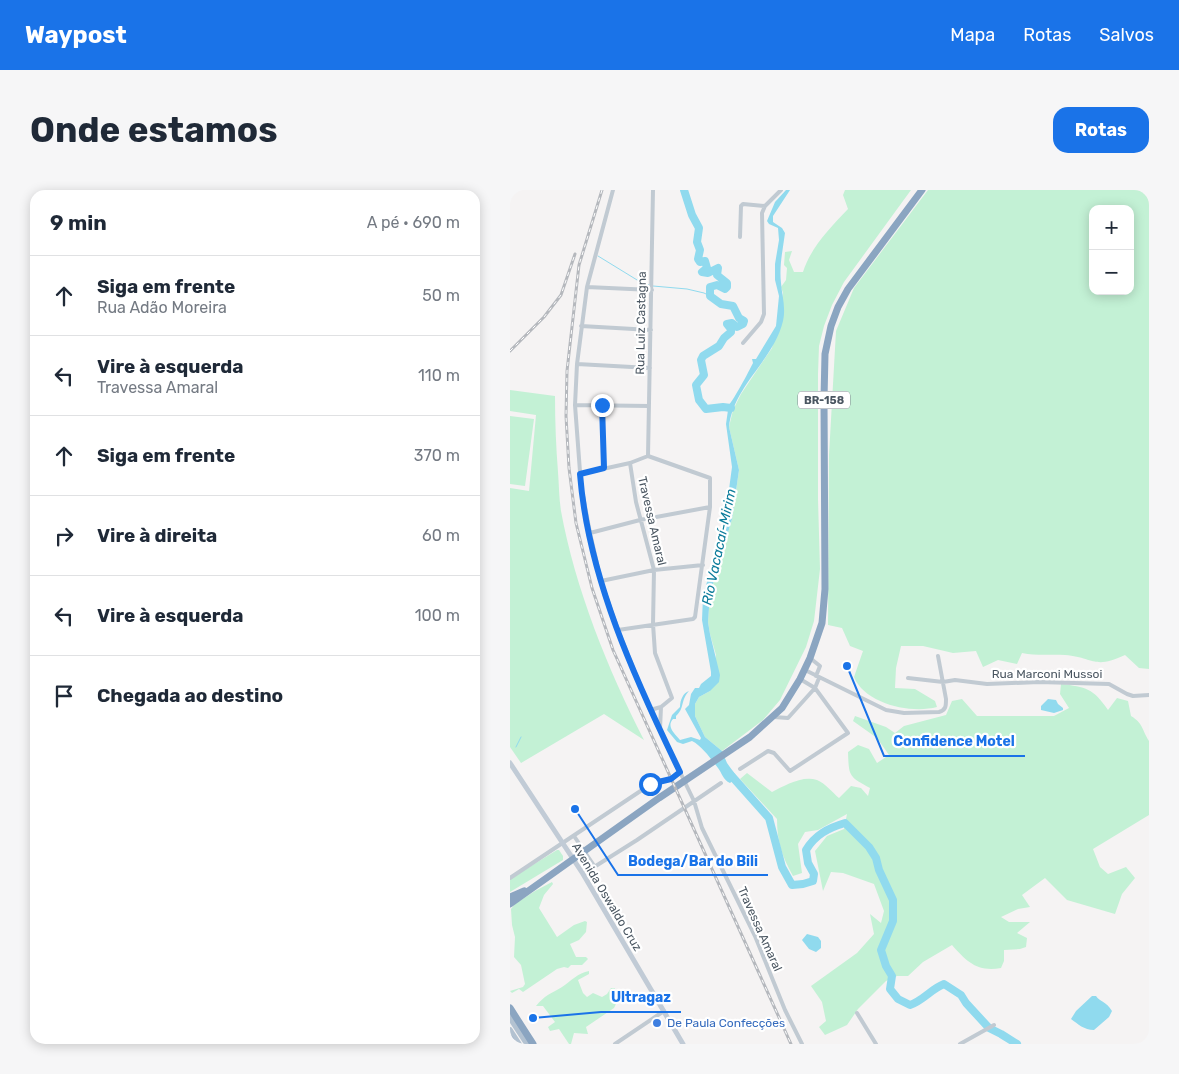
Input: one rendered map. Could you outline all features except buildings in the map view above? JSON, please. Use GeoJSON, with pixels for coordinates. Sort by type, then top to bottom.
{"type":"FeatureCollection","features":[{"type":"Feature","properties":{"kind":"highway","name":"BR-158"},"geometry":{"type":"LineString","coordinates":[[510,904],[659,798],[740,744],[782,708],[800,679],[810,658],[822,623],[825,589],[825,354],[831,326],[838,307],[848,289],[922,190]]}},
{"type":"Feature","properties":{"kind":"highway","name":"BR-158"},"geometry":{"type":"LineString","coordinates":[[510,897],[533,887]]}},
{"type":"Feature","properties":{"kind":"highway"},"geometry":{"type":"LineString","coordinates":[[510,1008],[533,1044]]}},
{"type":"Feature","properties":{"kind":"highway"},"geometry":{"type":"LineString","coordinates":[[510,1039],[513,1044]]}},
{"type":"Feature","properties":{"kind":"main road"},"geometry":{"type":"LineString","coordinates":[[510,1018],[527,1044]]}},
{"type":"Feature","properties":{"kind":"main road"},"geometry":{"type":"LineString","coordinates":[[510,1030],[519,1044]]}},
{"type":"Feature","properties":{"kind":"street","name":"Travessa Amaral"},"geometry":{"type":"LineString","coordinates":[[613,190],[587,288],[577,364],[575,405],[580,474],[590,533],[601,581],[618,630],[650,710],[694,802],[702,828],[755,936],[785,1010],[802,1044]]}},
{"type":"Feature","properties":{"kind":"street","name":"Rua Luiz Castagna"},"geometry":{"type":"LineString","coordinates":[[648,456],[653,190]]}},
{"type":"Feature","properties":{"kind":"street"},"geometry":{"type":"LineString","coordinates":[[743,343],[762,322],[764,314],[764,247],[761,220],[765,206],[781,190]]}},
{"type":"Feature","properties":{"kind":"street"},"geometry":{"type":"LineString","coordinates":[[740,237],[741,206],[743,204],[765,206]]}},
{"type":"Feature","properties":{"kind":"street"},"geometry":{"type":"LineString","coordinates":[[587,288],[652,290]]}},
{"type":"Feature","properties":{"kind":"street"},"geometry":{"type":"LineString","coordinates":[[581,326],[651,330]]}},
{"type":"Feature","properties":{"kind":"street"},"geometry":{"type":"LineString","coordinates":[[577,364],[650,368]]}},
{"type":"Feature","properties":{"kind":"street"},"geometry":{"type":"LineString","coordinates":[[575,405],[649,406]]}},
{"type":"Feature","properties":{"kind":"street"},"geometry":{"type":"LineString","coordinates":[[602,405],[604,468]]}},
{"type":"Feature","properties":{"kind":"street"},"geometry":{"type":"LineString","coordinates":[[580,474],[630,463],[648,456],[710,478],[710,507],[696,613],[693,619],[618,630]]}},
{"type":"Feature","properties":{"kind":"street","name":"Travessa Amaral"},"geometry":{"type":"LineString","coordinates":[[630,463],[640,520],[654,570],[652,624],[655,653],[672,698],[661,707]]}},
{"type":"Feature","properties":{"kind":"street"},"geometry":{"type":"LineString","coordinates":[[590,533],[640,520],[710,507]]}},
{"type":"Feature","properties":{"kind":"street"},"geometry":{"type":"LineString","coordinates":[[601,581],[654,570],[703,565]]}},
{"type":"Feature","properties":{"kind":"street"},"geometry":{"type":"LineString","coordinates":[[805,670],[886,710],[904,713],[943,711],[946,706],[938,656]]}},
{"type":"Feature","properties":{"kind":"street"},"geometry":{"type":"LineString","coordinates":[[774,716],[788,718],[815,688],[820,666],[810,658]]}},
{"type":"Feature","properties":{"kind":"street","name":"Rua Marconi Mussoi"},"geometry":{"type":"LineString","coordinates":[[908,678],[987,684],[1039,682],[1109,684],[1133,696],[1149,695]]}},
{"type":"Feature","properties":{"kind":"street"},"geometry":{"type":"LineString","coordinates":[[740,769],[768,751],[774,753],[790,771],[848,733],[815,688],[800,679]]}},
{"type":"Feature","properties":{"kind":"street"},"geometry":{"type":"LineString","coordinates":[[650,710],[661,707],[660,731]]}},
{"type":"Feature","properties":{"kind":"street","name":"Avenida Oswaldo Cruz"},"geometry":{"type":"LineString","coordinates":[[510,763],[583,874],[684,1044]]}},
{"type":"Feature","properties":{"kind":"street"},"geometry":{"type":"LineString","coordinates":[[510,878],[650,784],[671,779],[680,772]]}},
{"type":"Feature","properties":{"kind":"street"},"geometry":{"type":"LineString","coordinates":[[583,874],[638,840],[721,783]]}},
{"type":"Feature","properties":{"kind":"street"},"geometry":{"type":"LineString","coordinates":[[574,836],[595,867]]}},
{"type":"Feature","properties":{"kind":"street"},"geometry":{"type":"LineString","coordinates":[[614,1044],[664,1011]]}},
{"type":"Feature","properties":{"kind":"street"},"geometry":{"type":"LineString","coordinates":[[857,1013],[876,1044]]}},
{"type":"Feature","properties":{"kind":"street"},"geometry":{"type":"LineString","coordinates":[[960,1044],[994,1025]]}},
{"type":"Feature","properties":{"kind":"green space"},"geometry":{"type":"Polygon","coordinates":[[[845,190],[911,190],[844,282],[832,305],[819,346],[818,499],[820,569],[814,621],[806,647],[780,700],[763,720],[722,751],[705,737],[695,716],[695,704],[699,697],[710,691],[716,655],[708,622],[710,594],[732,519],[739,470],[729,427],[733,410],[741,394],[772,348],[783,293],[781,287],[786,280],[785,252],[792,251],[789,260],[794,272],[803,272],[816,246],[848,209],[843,195],[845,190]]]}},
{"type":"Feature","properties":{"kind":"green space"},"geometry":{"type":"Polygon","coordinates":[[[928,190],[1149,190],[1149,669],[1139,668],[1125,655],[1106,662],[1100,662],[1074,656],[1022,653],[1017,664],[998,660],[983,667],[976,651],[953,653],[923,646],[901,646],[896,668],[895,688],[915,689],[935,701],[937,707],[915,709],[890,705],[868,694],[860,686],[854,677],[863,651],[850,646],[842,628],[828,625],[829,455],[836,331],[854,288],[928,190]]]}},
{"type":"Feature","properties":{"kind":"green space"},"geometry":{"type":"Polygon","coordinates":[[[510,390],[555,396],[560,501],[567,540],[594,628],[618,686],[644,740],[604,714],[521,763],[510,747],[510,488],[529,491],[536,415],[510,411],[510,390]]]}},
{"type":"Feature","properties":{"kind":"green space"},"geometry":{"type":"Polygon","coordinates":[[[510,416],[534,419],[525,486],[510,484],[510,416]]]}},
{"type":"Feature","properties":{"kind":"green space"},"geometry":{"type":"Polygon","coordinates":[[[1061,684],[1077,686],[1088,690],[1098,697],[1108,710],[1117,698],[1128,701],[1131,716],[1140,724],[1149,741],[1149,815],[1093,849],[1100,867],[1108,874],[1126,867],[1135,878],[1122,894],[1115,914],[1067,900],[1045,878],[1022,895],[1030,907],[1018,909],[1001,917],[1009,922],[1030,922],[1017,933],[1027,938],[1026,947],[1004,950],[1004,961],[1001,968],[979,967],[968,961],[952,945],[923,962],[908,976],[897,976],[886,981],[858,1009],[847,1025],[825,1035],[819,1027],[826,1021],[822,1002],[811,986],[857,953],[874,934],[870,914],[881,923],[884,911],[874,884],[843,873],[831,872],[823,891],[815,851],[827,836],[844,829],[847,814],[818,830],[805,832],[798,844],[802,873],[793,876],[781,849],[777,819],[740,779],[747,773],[772,792],[793,782],[811,779],[823,783],[839,798],[851,786],[861,788],[868,796],[870,788],[857,781],[851,774],[848,752],[858,745],[869,749],[877,763],[889,755],[877,738],[853,721],[855,716],[886,727],[895,733],[904,726],[946,715],[952,701],[962,699],[977,716],[1054,716],[1069,708],[1060,694],[1061,684]]]}},
{"type":"Feature","properties":{"kind":"green space"},"geometry":{"type":"Polygon","coordinates":[[[557,850],[563,856],[563,860],[510,892],[510,879],[557,850]]]}},
{"type":"Feature","properties":{"kind":"green space"},"geometry":{"type":"Polygon","coordinates":[[[552,882],[553,884],[544,895],[539,908],[557,937],[574,925],[587,922],[586,932],[579,940],[570,944],[576,957],[586,957],[588,959],[582,965],[571,965],[568,968],[557,969],[523,992],[519,989],[512,993],[510,991],[523,987],[525,984],[521,965],[514,957],[515,937],[511,909],[515,904],[552,882]]]}},
{"type":"Feature","properties":{"kind":"green space"},"geometry":{"type":"Polygon","coordinates":[[[589,971],[589,974],[578,980],[583,993],[587,997],[593,993],[602,997],[611,988],[615,988],[614,993],[617,1002],[614,1008],[586,1027],[588,1034],[574,1033],[571,1044],[569,1044],[559,1029],[550,1031],[548,1027],[555,1022],[543,1006],[536,1006],[542,999],[578,975],[589,971]]]}},
{"type":"Feature","properties":{"kind":"water","name":"Rio Vacacaí-Mirim"},"geometry":{"type":"Polygon","coordinates":[[[786,190],[790,190],[773,216],[773,222],[782,228],[785,233],[780,270],[784,316],[778,335],[771,348],[745,386],[732,412],[729,427],[739,470],[732,519],[710,594],[708,622],[720,675],[719,682],[710,691],[699,697],[695,704],[695,716],[705,737],[722,751],[727,763],[737,777],[730,783],[699,746],[692,741],[683,744],[677,742],[667,730],[672,715],[680,707],[681,699],[689,691],[684,698],[676,719],[673,719],[670,725],[680,740],[691,737],[700,740],[701,738],[685,709],[689,705],[691,694],[695,688],[699,688],[711,676],[702,620],[703,596],[725,519],[732,467],[726,424],[728,410],[726,408],[748,373],[753,363],[752,359],[756,359],[776,326],[779,296],[775,280],[775,264],[779,240],[778,228],[767,221],[775,202],[786,190]]]}},
{"type":"Feature","properties":{"kind":"water"},"geometry":{"type":"Polygon","coordinates":[[[1048,699],[1056,700],[1063,710],[1054,713],[1041,710],[1041,706],[1048,699]]]}},
{"type":"Feature","properties":{"kind":"water"},"geometry":{"type":"Polygon","coordinates":[[[807,934],[818,937],[821,941],[821,948],[816,952],[809,949],[802,940],[807,934]]]}},
{"type":"Feature","properties":{"kind":"water"},"geometry":{"type":"Polygon","coordinates":[[[1092,996],[1096,996],[1108,1005],[1112,1011],[1109,1017],[1094,1030],[1090,1030],[1071,1019],[1076,1011],[1092,996]]]}},
{"type":"Feature","properties":{"kind":"waterway"},"geometry":{"type":"LineString","coordinates":[[684,190],[692,215],[699,228],[697,242],[700,250],[698,259],[700,262],[705,261],[707,268],[702,272],[708,273],[718,268],[717,275],[727,283],[725,289],[717,285],[710,287],[710,296],[721,304],[733,306],[739,318],[744,321],[743,324],[737,327],[732,323],[727,324],[731,332],[719,346],[703,356],[701,360],[704,375],[696,385],[699,400],[706,409],[731,408]]}},
{"type":"Feature","properties":{"kind":"waterway"},"geometry":{"type":"LineString","coordinates":[[598,256],[642,283],[649,285]]}},
{"type":"Feature","properties":{"kind":"waterway"},"geometry":{"type":"LineString","coordinates":[[653,286],[687,289],[712,297]]}},
{"type":"Feature","properties":{"kind":"waterway"},"geometry":{"type":"LineString","coordinates":[[516,747],[521,737]]}},
{"type":"Feature","properties":{"kind":"waterway","name":"Rio Vacacaí-Mirim"},"geometry":{"type":"LineString","coordinates":[[729,773],[769,818],[782,867],[792,885],[813,881],[814,874],[808,863],[806,850],[818,836],[833,827],[845,823],[869,847],[876,858],[879,870],[893,900],[893,921],[881,950],[886,966],[892,976],[890,989],[898,999],[910,1005],[944,984],[961,995],[989,1028],[1017,1044]]}},
{"type":"Feature","properties":{"kind":"railway"},"geometry":{"type":"LineString","coordinates":[[602,190],[579,265],[567,371],[566,416],[569,468],[576,523],[592,588],[613,650],[791,1044]]}},
{"type":"Feature","properties":{"kind":"railway"},"geometry":{"type":"LineString","coordinates":[[510,351],[544,317],[561,295],[575,254]]}},
{"type":"Feature","properties":{"kind":"place","name":"Confidence Motel"},"geometry":{"type":"Point","coordinates":[847,666]}},
{"type":"Feature","properties":{"kind":"place","name":"Bodega/Bar do Bili"},"geometry":{"type":"Point","coordinates":[575,809]}},
{"type":"Feature","properties":{"kind":"place","name":"Ultragaz"},"geometry":{"type":"Point","coordinates":[533,1018]}},
{"type":"Feature","properties":{"kind":"place","name":"De Paula Confecções"},"geometry":{"type":"Point","coordinates":[657,1023]}},
{"type":"Feature","properties":{"kind":"route"},"geometry":{"type":"LineString","coordinates":[[602,405],[604,468],[580,474],[590,533],[601,581],[618,630],[650,710],[680,772],[671,779],[650,784]]}}]}
